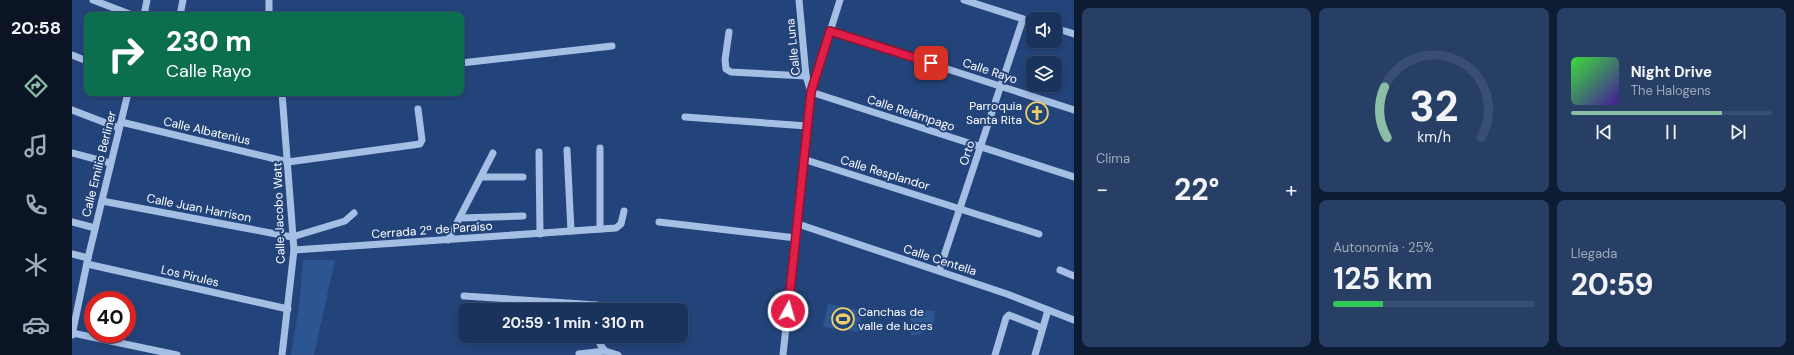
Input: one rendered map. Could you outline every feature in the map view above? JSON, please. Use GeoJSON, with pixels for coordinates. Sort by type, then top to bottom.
{"type":"FeatureCollection","features":[{"type":"Feature","properties":{"kind":"street"},"geometry":{"type":"LineString","coordinates":[[94,0],[124,12]]}},
{"type":"Feature","properties":{"kind":"street"},"geometry":{"type":"LineString","coordinates":[[144,12],[146,0]]}},
{"type":"Feature","properties":{"kind":"street"},"geometry":{"type":"LineString","coordinates":[[181,12],[183,0]]}},
{"type":"Feature","properties":{"kind":"street"},"geometry":{"type":"LineString","coordinates":[[268,0],[269,12]]}},
{"type":"Feature","properties":{"kind":"street","name":"Calle Luna"},"geometry":{"type":"LineString","coordinates":[[799,0],[806,76],[811,92]]}},
{"type":"Feature","properties":{"kind":"street"},"geometry":{"type":"LineString","coordinates":[[783,355],[811,92],[840,0]]}},
{"type":"Feature","properties":{"kind":"street"},"geometry":{"type":"LineString","coordinates":[[964,0],[1026,20]]}},
{"type":"Feature","properties":{"kind":"street","name":"Orto"},"geometry":{"type":"LineString","coordinates":[[939,272],[1023,19]]}},
{"type":"Feature","properties":{"kind":"street"},"geometry":{"type":"LineString","coordinates":[[1062,30],[1074,34]]}},
{"type":"Feature","properties":{"kind":"street","name":"Calle Rayo"},"geometry":{"type":"LineString","coordinates":[[830,31],[1074,110]]}},
{"type":"Feature","properties":{"kind":"street"},"geometry":{"type":"LineString","coordinates":[[729,32],[725,60],[726,69],[731,72],[806,76]]}},
{"type":"Feature","properties":{"kind":"street"},"geometry":{"type":"LineString","coordinates":[[464,63],[612,46]]}},
{"type":"Feature","properties":{"kind":"street"},"geometry":{"type":"LineString","coordinates":[[72,54],[84,60]]}},
{"type":"Feature","properties":{"kind":"street","name":"Calle Relámpago"},"geometry":{"type":"LineString","coordinates":[[811,92],[980,148],[1074,177]]}},
{"type":"Feature","properties":{"kind":"street","name":"Calle Emilio Berliner"},"geometry":{"type":"LineString","coordinates":[[72,334],[74,314],[127,96]]}},
{"type":"Feature","properties":{"kind":"street","name":"Calle Jacobo Watt"},"geometry":{"type":"LineString","coordinates":[[281,96],[288,162],[294,250],[282,355]]}},
{"type":"Feature","properties":{"kind":"street","name":"Calle Albatenius"},"geometry":{"type":"LineString","coordinates":[[72,110],[120,125],[288,162]]}},
{"type":"Feature","properties":{"kind":"street"},"geometry":{"type":"LineString","coordinates":[[288,162],[420,144],[422,140],[418,110]]}},
{"type":"Feature","properties":{"kind":"street"},"geometry":{"type":"LineString","coordinates":[[685,117],[807,126]]}},
{"type":"Feature","properties":{"kind":"street"},"geometry":{"type":"LineString","coordinates":[[600,148],[600,229]]}},
{"type":"Feature","properties":{"kind":"street"},"geometry":{"type":"LineString","coordinates":[[567,150],[571,231]]}},
{"type":"Feature","properties":{"kind":"street"},"geometry":{"type":"LineString","coordinates":[[539,152],[540,234]]}},
{"type":"Feature","properties":{"kind":"street"},"geometry":{"type":"LineString","coordinates":[[72,153],[110,163]]}},
{"type":"Feature","properties":{"kind":"street"},"geometry":{"type":"LineString","coordinates":[[448,240],[493,154]]}},
{"type":"Feature","properties":{"kind":"street","name":"Calle Resplandor"},"geometry":{"type":"LineString","coordinates":[[803,159],[1039,234]]}},
{"type":"Feature","properties":{"kind":"street"},"geometry":{"type":"LineString","coordinates":[[482,177],[523,177]]}},
{"type":"Feature","properties":{"kind":"street","name":"Calle Juan Harrison"},"geometry":{"type":"LineString","coordinates":[[102,201],[292,237]]}},
{"type":"Feature","properties":{"kind":"street","name":"Cerrada 2ª de Paraíso"},"geometry":{"type":"LineString","coordinates":[[294,250],[616,228],[621,224],[624,211]]}},
{"type":"Feature","properties":{"kind":"street"},"geometry":{"type":"LineString","coordinates":[[292,237],[345,221],[354,213]]}},
{"type":"Feature","properties":{"kind":"street"},"geometry":{"type":"LineString","coordinates":[[460,218],[523,216]]}},
{"type":"Feature","properties":{"kind":"street"},"geometry":{"type":"LineString","coordinates":[[72,222],[95,228]]}},
{"type":"Feature","properties":{"kind":"street"},"geometry":{"type":"LineString","coordinates":[[659,222],[796,238]]}},
{"type":"Feature","properties":{"kind":"street","name":"Calle Centella"},"geometry":{"type":"LineString","coordinates":[[798,224],[1007,294],[1074,320]]}},
{"type":"Feature","properties":{"kind":"street","name":"Los Pirules"},"geometry":{"type":"LineString","coordinates":[[72,254],[87,261],[288,309]]}},
{"type":"Feature","properties":{"kind":"street"},"geometry":{"type":"LineString","coordinates":[[1060,270],[1074,276]]}},
{"type":"Feature","properties":{"kind":"street"},"geometry":{"type":"LineString","coordinates":[[464,296],[567,303]]}},
{"type":"Feature","properties":{"kind":"street"},"geometry":{"type":"LineString","coordinates":[[1035,355],[1048,310]]}},
{"type":"Feature","properties":{"kind":"street"},"geometry":{"type":"LineString","coordinates":[[995,355],[1009,315],[1042,328]]}},
{"type":"Feature","properties":{"kind":"street"},"geometry":{"type":"LineString","coordinates":[[72,334],[177,355]]}},
{"type":"Feature","properties":{"kind":"street"},"geometry":{"type":"LineString","coordinates":[[600,343],[605,351]]}},
{"type":"Feature","properties":{"kind":"street"},"geometry":{"type":"LineString","coordinates":[[579,354],[605,351],[618,355]]}},
{"type":"Feature","properties":{"kind":"shaded area"},"geometry":{"type":"Polygon","coordinates":[[[303,260],[335,260],[314,355],[291,355],[299,307],[303,260]]]}},
{"type":"Feature","properties":{"kind":"shaded area","name":"Canchas de valle de luces"},"geometry":{"type":"Polygon","coordinates":[[[828,304],[863,311],[859,332],[823,327],[828,304]]]}},
{"type":"Feature","properties":{"kind":"shaded area"},"geometry":{"type":"Polygon","coordinates":[[[910,309],[935,311],[934,322],[919,335],[911,335],[910,309]]]}},
{"type":"Feature","properties":{"kind":"place","name":"Parroquia Santa Rita"},"geometry":{"type":"Point","coordinates":[1037,113]}},
{"type":"Feature","properties":{"kind":"place","name":"Canchas de valle de luces"},"geometry":{"type":"Point","coordinates":[843,319]}},
{"type":"Feature","properties":{"kind":"route"},"geometry":{"type":"LineString","coordinates":[[788,311],[811,92],[830,31],[931,63]]}}]}
